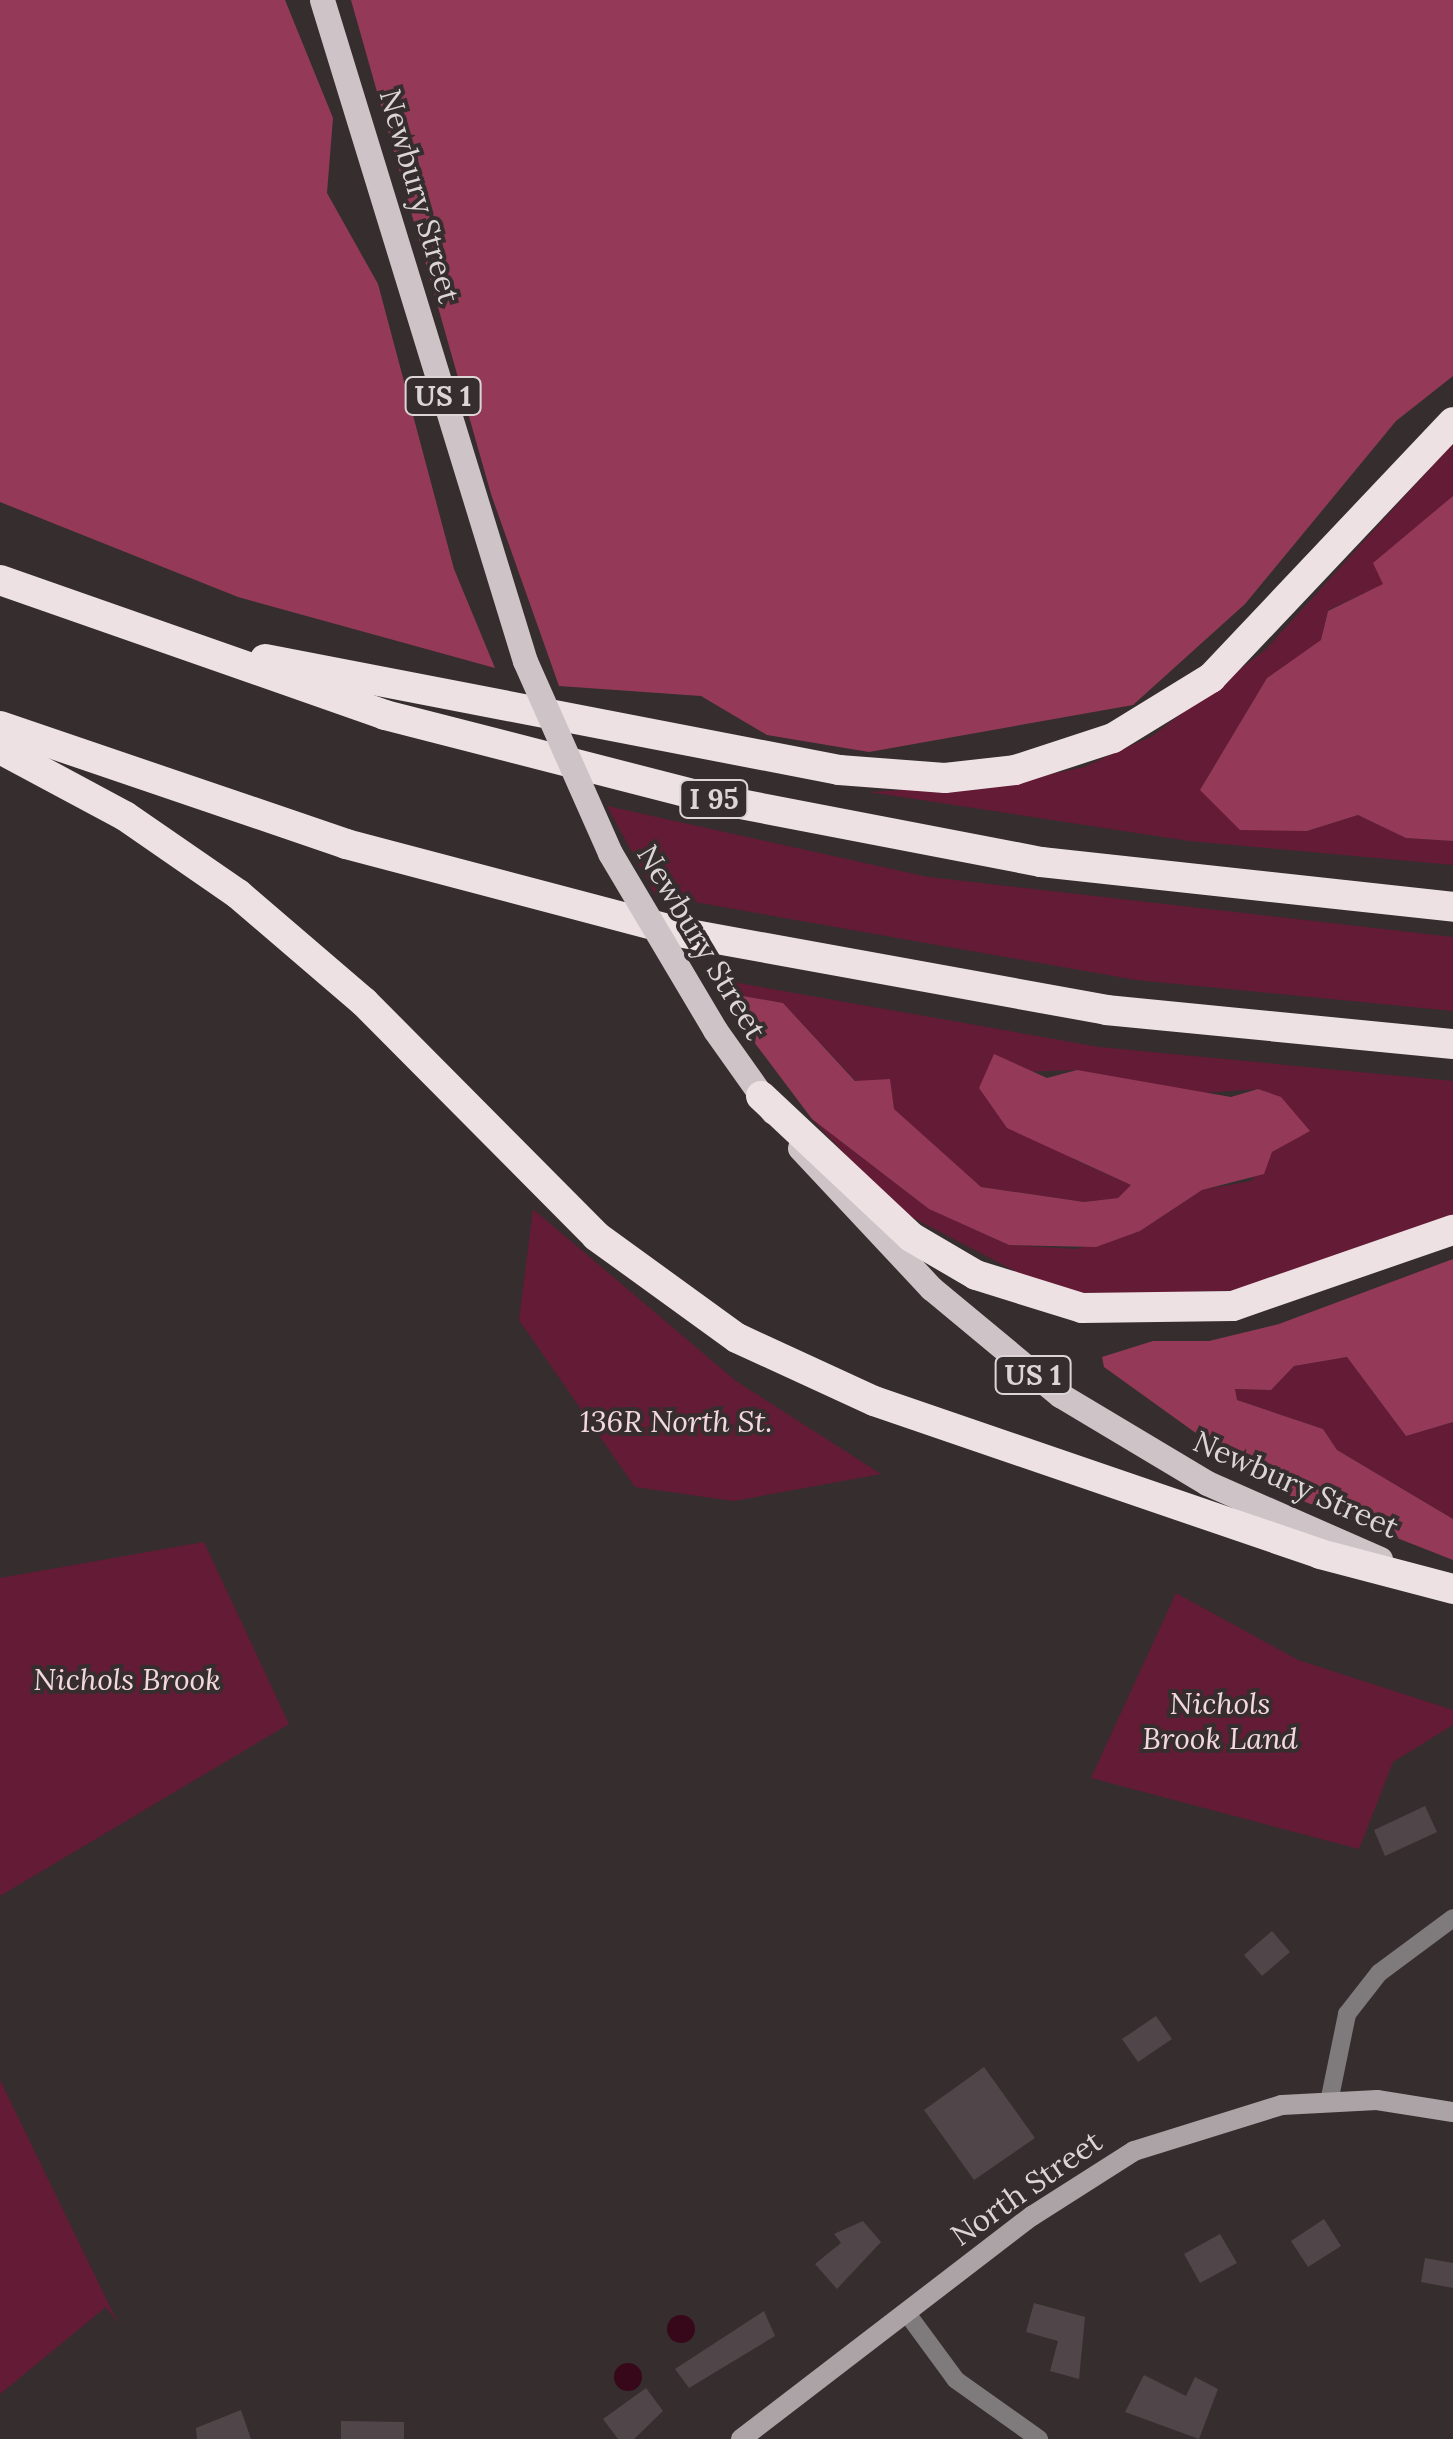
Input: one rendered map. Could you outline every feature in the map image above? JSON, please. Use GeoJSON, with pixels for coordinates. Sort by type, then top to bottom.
{"type":"FeatureCollection","features":[{"type":"Feature","properties":{"kind":"highway"},"geometry":{"type":"LineString","coordinates":[[146,636],[839,770],[945,778],[1015,770],[1113,738],[1212,678],[1453,422]]}},
{"type":"Feature","properties":{"kind":"highway","name":"I 95"},"geometry":{"type":"LineString","coordinates":[[0,580],[146,636],[466,738],[792,816],[1125,874],[1453,906]]}},
{"type":"Feature","properties":{"kind":"highway"},"geometry":{"type":"LineString","coordinates":[[0,726],[346,844],[678,932],[1106,1010],[1453,1044]]}},
{"type":"Feature","properties":{"kind":"highway"},"geometry":{"type":"LineString","coordinates":[[0,749],[111,808],[238,894],[352,991],[596,1236],[737,1338],[874,1401],[1307,1550],[1453,1587]]}},
{"type":"Feature","properties":{"kind":"highway"},"geometry":{"type":"LineString","coordinates":[[761,1096],[911,1237],[976,1275],[1082,1308],[1233,1306],[1453,1230]]}},
{"type":"Feature","properties":{"kind":"main road","name":"Newbury Street"},"geometry":{"type":"LineString","coordinates":[[322,0],[369,128],[525,661],[610,853],[715,1030],[761,1096],[899,1258],[1060,1394],[1248,1503],[1453,1587]]}},
{"type":"Feature","properties":{"kind":"main road"},"geometry":{"type":"LineString","coordinates":[[336,0],[369,128]]}},
{"type":"Feature","properties":{"kind":"street"},"geometry":{"type":"LineString","coordinates":[[1329,2102],[1347,2014],[1378,1973],[1453,1918]]}},
{"type":"Feature","properties":{"kind":"street","name":"North Street"},"geometry":{"type":"LineString","coordinates":[[741,2439],[906,2312],[1134,2151],[1233,2114],[1329,2102],[1453,2112]]}},
{"type":"Feature","properties":{"kind":"street"},"geometry":{"type":"LineString","coordinates":[[906,2312],[956,2380],[1039,2439]]}},
{"type":"Feature","properties":{"kind":"green space"},"geometry":{"type":"Polygon","coordinates":[[[1453,443],[1453,496],[1384,584],[1328,610],[1321,640],[1267,678],[1200,790],[1307,831],[1358,815],[1406,838],[1453,841],[1453,865],[1189,841],[869,792],[1005,784],[1084,767],[1152,736],[1265,650],[1453,443]]]}},
{"type":"Feature","properties":{"kind":"green space"},"geometry":{"type":"Polygon","coordinates":[[[607,806],[928,877],[1453,937],[1453,1011],[1136,980],[655,895],[607,806]]]}},
{"type":"Feature","properties":{"kind":"green space"},"geometry":{"type":"Polygon","coordinates":[[[716,979],[1099,1047],[1453,1081],[1453,1216],[1248,1290],[1091,1295],[1036,1282],[898,1210],[812,1119],[929,1209],[1009,1245],[1076,1249],[1140,1231],[1202,1190],[1251,1181],[1272,1152],[1309,1130],[1259,1089],[1188,1094],[1077,1070],[1019,1072],[1073,1159],[1131,1185],[1118,1198],[1084,1202],[981,1187],[856,1081],[783,1003],[732,994],[739,1022],[716,979]]]}},
{"type":"Feature","properties":{"kind":"green space","name":"136R North St."},"geometry":{"type":"Polygon","coordinates":[[[533,1209],[736,1381],[881,1474],[734,1501],[635,1487],[519,1320],[533,1209]]]}},
{"type":"Feature","properties":{"kind":"green space"},"geometry":{"type":"Polygon","coordinates":[[[1347,1357],[1406,1436],[1453,1422],[1453,1519],[1337,1450],[1323,1429],[1237,1400],[1235,1389],[1271,1390],[1294,1366],[1347,1357]]]}},
{"type":"Feature","properties":{"kind":"green space","name":"Nichols Brook"},"geometry":{"type":"Polygon","coordinates":[[[204,1542],[289,1724],[0,1896],[0,1578],[204,1542]]]}},
{"type":"Feature","properties":{"kind":"green space","name":"Nichols Brook Land"},"geometry":{"type":"Polygon","coordinates":[[[1176,1593],[1298,1660],[1453,1710],[1453,1725],[1393,1762],[1359,1849],[1091,1778],[1176,1593]]]}},
{"type":"Feature","properties":{"kind":"green space"},"geometry":{"type":"Polygon","coordinates":[[[0,2080],[118,2323],[106,2307],[0,2394],[0,2080]]]}},
{"type":"Feature","properties":{"kind":"shaded area"},"geometry":{"type":"Polygon","coordinates":[[[0,0],[285,0],[333,118],[327,193],[378,284],[454,569],[495,668],[238,597],[0,502],[0,0]]]}},
{"type":"Feature","properties":{"kind":"shaded area"},"geometry":{"type":"Polygon","coordinates":[[[351,0],[1453,0],[1453,376],[1396,421],[1245,604],[1133,705],[869,752],[767,735],[701,696],[559,686],[491,494],[351,0]]]}},
{"type":"Feature","properties":{"kind":"shaded area"},"geometry":{"type":"Polygon","coordinates":[[[1453,496],[1453,841],[1406,838],[1358,815],[1307,831],[1240,830],[1200,790],[1267,678],[1321,640],[1328,611],[1383,584],[1373,563],[1453,496]]]}},
{"type":"Feature","properties":{"kind":"shaded area"},"geometry":{"type":"Polygon","coordinates":[[[731,994],[783,1003],[855,1081],[890,1079],[894,1109],[981,1187],[1084,1202],[1118,1198],[1131,1185],[1007,1128],[979,1088],[994,1054],[1047,1078],[1077,1070],[1231,1097],[1258,1089],[1281,1097],[1310,1131],[1272,1152],[1264,1174],[1202,1190],[1140,1231],[1096,1247],[1009,1245],[929,1209],[812,1119],[739,1022],[731,994]]]}},
{"type":"Feature","properties":{"kind":"shaded area"},"geometry":{"type":"Polygon","coordinates":[[[1453,1259],[1453,1422],[1406,1436],[1347,1357],[1294,1366],[1271,1390],[1235,1389],[1237,1400],[1323,1429],[1337,1450],[1453,1519],[1453,1560],[1275,1490],[1104,1367],[1102,1357],[1153,1341],[1209,1341],[1279,1324],[1453,1259]]]}},
{"type":"Feature","properties":{"kind":"shaded area"},"geometry":{"type":"Polygon","coordinates":[[[681,2315],[691,2319],[695,2329],[691,2339],[681,2343],[671,2339],[667,2329],[671,2319],[681,2315]]]}},
{"type":"Feature","properties":{"kind":"shaded area"},"geometry":{"type":"Polygon","coordinates":[[[628,2363],[638,2367],[642,2377],[638,2387],[628,2391],[618,2387],[614,2377],[618,2367],[628,2363]]]}},
{"type":"Feature","properties":{"kind":"building"},"geometry":{"type":"Polygon","coordinates":[[[1425,1806],[1437,1832],[1385,1856],[1374,1830],[1425,1806]]]}},
{"type":"Feature","properties":{"kind":"building"},"geometry":{"type":"Polygon","coordinates":[[[1272,1931],[1290,1952],[1262,1976],[1244,1955],[1272,1931]]]}},
{"type":"Feature","properties":{"kind":"building"},"geometry":{"type":"Polygon","coordinates":[[[1156,2016],[1172,2039],[1138,2062],[1122,2039],[1156,2016]]]}},
{"type":"Feature","properties":{"kind":"building"},"geometry":{"type":"Polygon","coordinates":[[[984,2067],[1035,2138],[974,2180],[924,2110],[984,2067]]]}},
{"type":"Feature","properties":{"kind":"building"},"geometry":{"type":"Polygon","coordinates":[[[1324,2219],[1341,2246],[1308,2267],[1291,2241],[1324,2219]]]}},
{"type":"Feature","properties":{"kind":"building"},"geometry":{"type":"Polygon","coordinates":[[[863,2221],[881,2242],[837,2289],[815,2264],[841,2243],[834,2234],[863,2221]]]}},
{"type":"Feature","properties":{"kind":"building"},"geometry":{"type":"Polygon","coordinates":[[[1220,2234],[1237,2263],[1200,2283],[1184,2254],[1220,2234]]]}},
{"type":"Feature","properties":{"kind":"building"},"geometry":{"type":"Polygon","coordinates":[[[1425,2258],[1453,2263],[1453,2288],[1421,2282],[1425,2258]]]}},
{"type":"Feature","properties":{"kind":"building"},"geometry":{"type":"Polygon","coordinates":[[[1034,2303],[1085,2317],[1079,2379],[1050,2371],[1058,2341],[1026,2332],[1034,2303]]]}},
{"type":"Feature","properties":{"kind":"building"},"geometry":{"type":"Polygon","coordinates":[[[764,2311],[775,2336],[689,2388],[675,2369],[764,2311]]]}},
{"type":"Feature","properties":{"kind":"building"},"geometry":{"type":"Polygon","coordinates":[[[1144,2375],[1186,2396],[1195,2377],[1218,2389],[1199,2439],[1125,2412],[1144,2375]]]}},
{"type":"Feature","properties":{"kind":"building"},"geometry":{"type":"Polygon","coordinates":[[[646,2388],[663,2411],[634,2439],[618,2439],[603,2419],[646,2388]]]}},
{"type":"Feature","properties":{"kind":"building"},"geometry":{"type":"Polygon","coordinates":[[[241,2410],[251,2439],[197,2439],[196,2428],[241,2410]]]}},
{"type":"Feature","properties":{"kind":"building"},"geometry":{"type":"Polygon","coordinates":[[[341,2421],[404,2422],[404,2439],[341,2439],[341,2421]]]}}]}
